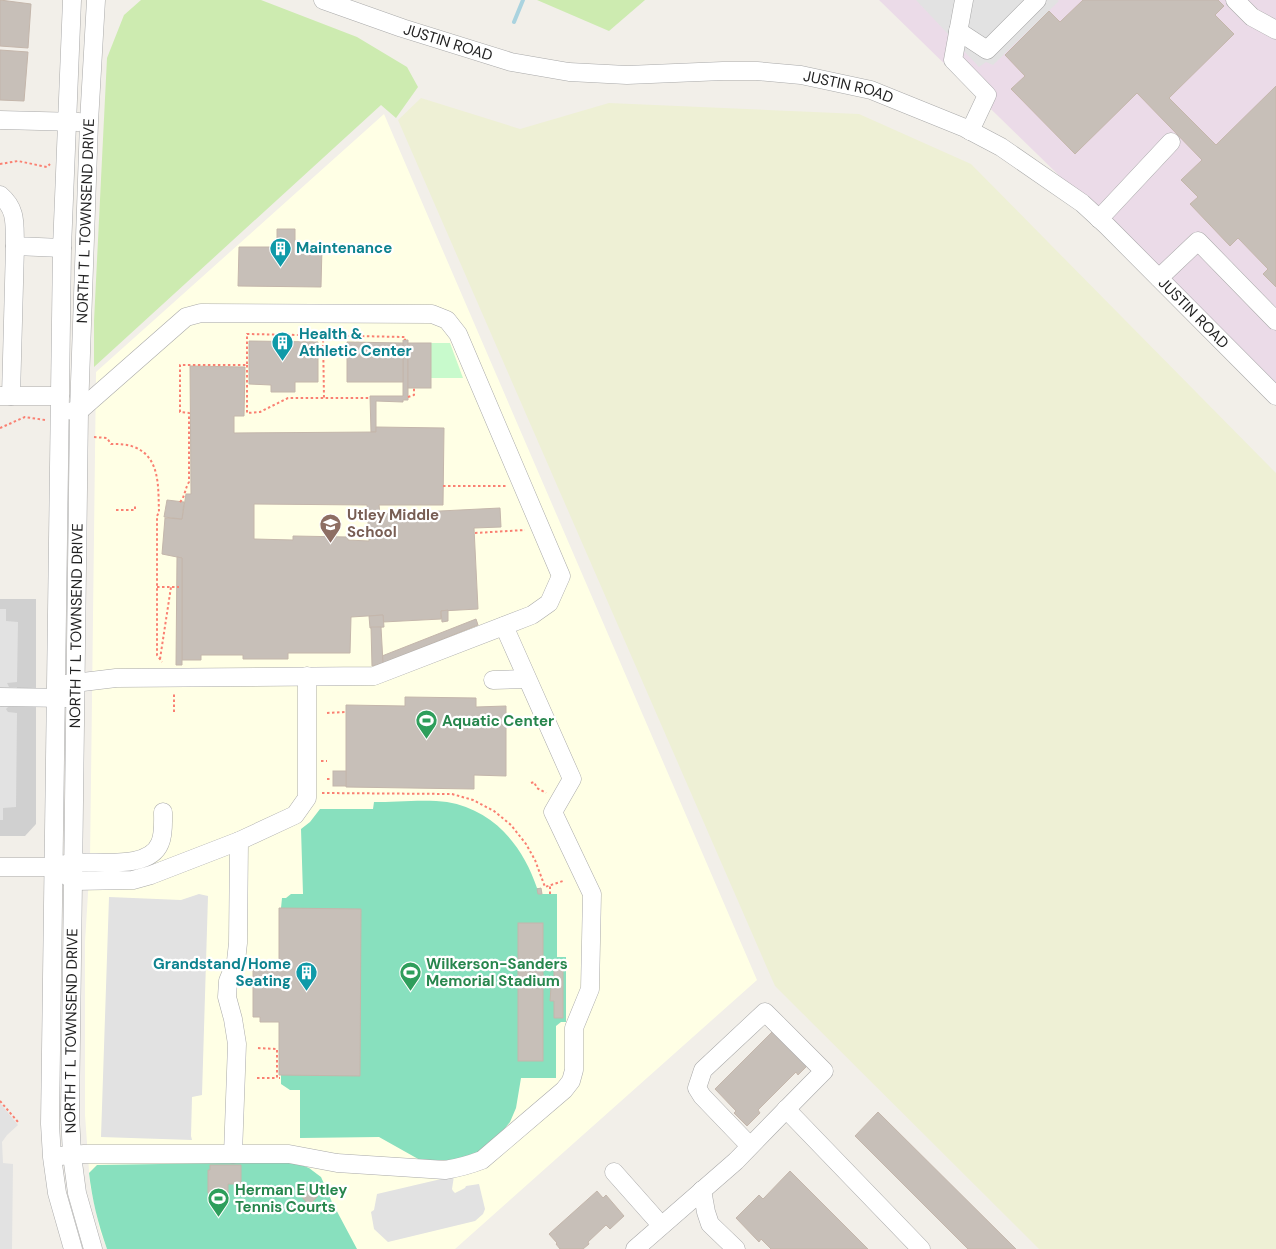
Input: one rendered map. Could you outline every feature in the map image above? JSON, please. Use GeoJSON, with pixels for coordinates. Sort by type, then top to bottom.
{"type":"FeatureCollection","features":[{"type":"Feature","properties":{"kind":"street","name":"NORTH T L TOWNSEND DRIVE"},"geometry":{"type":"LineString","coordinates":[[72,0],[56,409],[54,867],[50,1124],[57,1193],[73,1249]]}},
{"type":"Feature","properties":{"kind":"street","name":"NORTH T L TOWNSEND DRIVE"},"geometry":{"type":"LineString","coordinates":[[93,1249],[77,1193],[72,1155],[70,1115],[80,411],[89,122],[96,0]]}},
{"type":"Feature","properties":{"kind":"street","name":"JUSTIN ROAD"},"geometry":{"type":"LineString","coordinates":[[323,0],[402,28],[511,62],[570,72],[628,75],[723,71],[801,75],[871,90],[970,130],[1001,147],[1082,203],[1276,396]]}},
{"type":"Feature","properties":{"kind":"street"},"geometry":{"type":"LineString","coordinates":[[964,0],[953,60],[986,95],[970,130]]}},
{"type":"Feature","properties":{"kind":"street"},"geometry":{"type":"LineString","coordinates":[[958,31],[986,50],[1037,0]]}},
{"type":"Feature","properties":{"kind":"street"},"geometry":{"type":"LineString","coordinates":[[1235,0],[1252,17],[1276,30]]}},
{"type":"Feature","properties":{"kind":"street"},"geometry":{"type":"LineString","coordinates":[[0,120],[89,122]]}},
{"type":"Feature","properties":{"kind":"street"},"geometry":{"type":"LineString","coordinates":[[1100,219],[1170,142]]}},
{"type":"Feature","properties":{"kind":"street"},"geometry":{"type":"LineString","coordinates":[[0,195],[6,200],[13,212],[15,246],[5,396],[56,409],[80,411],[186,317],[201,313],[432,314],[447,320],[458,334],[561,576],[549,603],[532,615],[374,676],[116,678],[76,691],[55,691],[0,697]]}},
{"type":"Feature","properties":{"kind":"street"},"geometry":{"type":"LineString","coordinates":[[1159,278],[1198,241],[1276,322]]}},
{"type":"Feature","properties":{"kind":"street"},"geometry":{"type":"LineString","coordinates":[[15,246],[62,248]]}},
{"type":"Feature","properties":{"kind":"street"},"geometry":{"type":"LineString","coordinates":[[52,1157],[72,1155],[289,1154],[337,1163],[445,1170],[482,1160],[564,1090],[571,1081],[574,1070],[574,1028],[590,989],[592,894],[553,812],[572,779],[504,626]]}},
{"type":"Feature","properties":{"kind":"street"},"geometry":{"type":"LineString","coordinates":[[54,867],[74,881],[133,880],[151,875],[239,841],[295,815],[307,798],[307,676]]}},
{"type":"Feature","properties":{"kind":"street"},"geometry":{"type":"LineString","coordinates":[[493,680],[527,679]]}},
{"type":"Feature","properties":{"kind":"street"},"geometry":{"type":"LineString","coordinates":[[0,867],[54,867],[74,863],[127,862],[146,856],[155,851],[160,843],[163,812]]}},
{"type":"Feature","properties":{"kind":"street"},"geometry":{"type":"LineString","coordinates":[[233,1154],[237,1044],[233,1019],[226,997],[228,981],[236,961],[238,943],[239,841]]}},
{"type":"Feature","properties":{"kind":"street"},"geometry":{"type":"LineString","coordinates":[[160,843],[170,857],[186,862]]}},
{"type":"Feature","properties":{"kind":"street"},"geometry":{"type":"LineString","coordinates":[[635,1249],[750,1146],[824,1071],[765,1012],[703,1070],[697,1088],[702,1096],[750,1146]]}},
{"type":"Feature","properties":{"kind":"street"},"geometry":{"type":"LineString","coordinates":[[786,1109],[921,1249]]}},
{"type":"Feature","properties":{"kind":"street"},"geometry":{"type":"LineString","coordinates":[[614,1172],[661,1225]]}},
{"type":"Feature","properties":{"kind":"street"},"geometry":{"type":"LineString","coordinates":[[702,1190],[710,1224],[736,1249]]}},
{"type":"Feature","properties":{"kind":"path"},"geometry":{"type":"LineString","coordinates":[[0,164],[18,161],[47,168],[53,164]]}},
{"type":"Feature","properties":{"kind":"path"},"geometry":{"type":"LineString","coordinates":[[370,398],[288,398],[260,412],[247,413],[248,334],[405,337],[405,340]]}},
{"type":"Feature","properties":{"kind":"path"},"geometry":{"type":"LineString","coordinates":[[323,335],[324,398]]}},
{"type":"Feature","properties":{"kind":"path"},"geometry":{"type":"LineString","coordinates":[[180,502],[184,498],[184,490],[189,482],[189,413],[180,412],[180,365],[247,365]]}},
{"type":"Feature","properties":{"kind":"path"},"geometry":{"type":"LineString","coordinates":[[408,397],[414,395],[414,388]]}},
{"type":"Feature","properties":{"kind":"path"},"geometry":{"type":"LineString","coordinates":[[0,428],[25,417],[56,409]]}},
{"type":"Feature","properties":{"kind":"path"},"geometry":{"type":"LineString","coordinates":[[90,437],[107,438],[111,444],[134,447],[146,455],[155,468],[159,506],[157,516],[157,655],[160,661],[167,665]]}},
{"type":"Feature","properties":{"kind":"path"},"geometry":{"type":"LineString","coordinates":[[443,486],[513,486]]}},
{"type":"Feature","properties":{"kind":"path"},"geometry":{"type":"LineString","coordinates":[[116,510],[135,510],[135,506]]}},
{"type":"Feature","properties":{"kind":"path"},"geometry":{"type":"LineString","coordinates":[[159,506],[165,508]]}},
{"type":"Feature","properties":{"kind":"path"},"geometry":{"type":"LineString","coordinates":[[475,533],[529,529]]}},
{"type":"Feature","properties":{"kind":"path"},"geometry":{"type":"LineString","coordinates":[[157,587],[179,588]]}},
{"type":"Feature","properties":{"kind":"path"},"geometry":{"type":"LineString","coordinates":[[160,661],[172,588]]}},
{"type":"Feature","properties":{"kind":"path"},"geometry":{"type":"LineString","coordinates":[[174,690],[174,712]]}},
{"type":"Feature","properties":{"kind":"path"},"geometry":{"type":"LineString","coordinates":[[327,712],[346,712]]}},
{"type":"Feature","properties":{"kind":"path"},"geometry":{"type":"LineString","coordinates":[[327,779],[332,779]]}},
{"type":"Feature","properties":{"kind":"path"},"geometry":{"type":"LineString","coordinates":[[531,783],[534,782],[537,788],[560,800]]}},
{"type":"Feature","properties":{"kind":"path"},"geometry":{"type":"LineString","coordinates":[[362,788],[362,793]]}},
{"type":"Feature","properties":{"kind":"path"},"geometry":{"type":"LineString","coordinates":[[432,788],[432,794]]}},
{"type":"Feature","properties":{"kind":"path"},"geometry":{"type":"LineString","coordinates":[[307,793],[452,794],[473,800],[494,811],[521,838],[535,860],[545,887],[563,881]]}},
{"type":"Feature","properties":{"kind":"path"},"geometry":{"type":"LineString","coordinates":[[550,886],[550,894]]}},
{"type":"Feature","properties":{"kind":"path"},"geometry":{"type":"LineString","coordinates":[[257,1078],[278,1078],[277,1049],[258,1048]]}},
{"type":"Feature","properties":{"kind":"path"},"geometry":{"type":"LineString","coordinates":[[0,1101],[18,1122]]}},
{"type":"Feature","properties":{"kind":"shaded area"},"geometry":{"type":"Polygon","coordinates":[[[879,0],[1276,0],[1276,387],[879,0]]]}},
{"type":"Feature","properties":{"kind":"shaded area"},"geometry":{"type":"Polygon","coordinates":[[[916,0],[1059,1],[993,65],[986,62],[979,67],[916,0]]]}},
{"type":"Feature","properties":{"kind":"shaded area"},"geometry":{"type":"Polygon","coordinates":[[[421,98],[520,129],[609,103],[859,114],[971,164],[1276,473],[1276,1249],[1039,1249],[775,986],[398,120],[421,98]]]}},
{"type":"Feature","properties":{"kind":"shaded area","name":"Utley Middle School"},"geometry":{"type":"Polygon","coordinates":[[[384,114],[757,980],[455,1249],[107,1249],[100,1231],[90,1185],[85,1115],[85,942],[90,861],[96,372],[384,114]]]}},
{"type":"Feature","properties":{"kind":"shaded area"},"geometry":{"type":"Polygon","coordinates":[[[0,599],[36,599],[36,824],[25,836],[0,836],[0,599]]]}},
{"type":"Feature","properties":{"kind":"shaded area"},"geometry":{"type":"Polygon","coordinates":[[[0,609],[6,609],[6,621],[18,622],[17,682],[7,683],[9,687],[17,687],[17,706],[6,709],[8,712],[17,713],[16,807],[3,808],[3,820],[0,820],[0,609]]]}},
{"type":"Feature","properties":{"kind":"shaded area"},"geometry":{"type":"Polygon","coordinates":[[[199,894],[208,896],[202,1095],[192,1097],[192,1140],[101,1137],[109,897],[181,900],[199,894]]]}},
{"type":"Feature","properties":{"kind":"shaded area"},"geometry":{"type":"Polygon","coordinates":[[[0,1103],[18,1125],[2,1142],[3,1163],[13,1164],[12,1249],[0,1249],[0,1103]]]}},
{"type":"Feature","properties":{"kind":"shaded area"},"geometry":{"type":"Polygon","coordinates":[[[454,1176],[452,1189],[455,1193],[466,1186],[479,1184],[485,1209],[483,1214],[475,1221],[388,1242],[374,1229],[371,1212],[374,1210],[377,1194],[454,1176]]]}},
{"type":"Feature","properties":{"kind":"green space"},"geometry":{"type":"Polygon","coordinates":[[[141,0],[261,0],[357,37],[407,67],[418,87],[396,118],[381,105],[94,367],[94,321],[107,58],[124,15],[141,0]]]}},
{"type":"Feature","properties":{"kind":"green space"},"geometry":{"type":"Polygon","coordinates":[[[537,0],[645,0],[609,31],[537,0]]]}},
{"type":"Feature","properties":{"kind":"green space"},"geometry":{"type":"Polygon","coordinates":[[[431,343],[450,343],[463,378],[431,378],[431,343]]]}},
{"type":"Feature","properties":{"kind":"green space","name":"Wilkerson-Sanders Memorial Stadium"},"geometry":{"type":"Polygon","coordinates":[[[439,801],[464,806],[479,813],[504,832],[515,844],[524,858],[537,888],[541,888],[542,894],[557,894],[557,957],[566,957],[566,1022],[561,1022],[556,1026],[556,1078],[521,1078],[516,1108],[510,1122],[481,1151],[462,1160],[420,1160],[379,1137],[300,1138],[300,1090],[290,1090],[281,1084],[281,1075],[279,1075],[279,1022],[260,1022],[260,1017],[253,1017],[253,966],[259,966],[259,962],[279,961],[279,908],[281,908],[282,898],[286,898],[291,894],[303,894],[301,829],[310,822],[320,809],[373,809],[374,802],[439,801]]]}},
{"type":"Feature","properties":{"kind":"green space","name":"Herman E Utley Tennis Courts"},"geometry":{"type":"Polygon","coordinates":[[[294,1162],[309,1168],[321,1177],[357,1249],[107,1249],[96,1211],[89,1173],[97,1165],[294,1162]]]}},
{"type":"Feature","properties":{"kind":"building"},"geometry":{"type":"Polygon","coordinates":[[[0,0],[31,4],[28,48],[0,46],[0,0]]]}},
{"type":"Feature","properties":{"kind":"building"},"geometry":{"type":"Polygon","coordinates":[[[1083,0],[1218,0],[1224,6],[1215,15],[1234,34],[1169,98],[1216,145],[1276,86],[1276,287],[1263,274],[1268,269],[1238,238],[1230,246],[1190,204],[1198,197],[1181,180],[1202,160],[1137,93],[1075,154],[1011,89],[1025,76],[1005,55],[1049,11],[1060,22],[1083,0]]]}},
{"type":"Feature","properties":{"kind":"building"},"geometry":{"type":"Polygon","coordinates":[[[0,50],[28,52],[24,101],[0,100],[0,50]]]}},
{"type":"Feature","properties":{"kind":"building","name":"Maintenance"},"geometry":{"type":"Polygon","coordinates":[[[277,229],[295,229],[295,247],[322,247],[321,287],[238,286],[239,247],[277,247],[277,229]]]}},
{"type":"Feature","properties":{"kind":"building"},"geometry":{"type":"Polygon","coordinates":[[[403,340],[408,340],[408,400],[403,400],[403,402],[376,401],[376,432],[371,432],[370,396],[403,396],[403,340]]]}},
{"type":"Feature","properties":{"kind":"building","name":"Health & Athletic Center"},"geometry":{"type":"Polygon","coordinates":[[[249,341],[318,342],[318,382],[295,382],[295,392],[271,392],[271,385],[249,384],[249,341]]]}},
{"type":"Feature","properties":{"kind":"building"},"geometry":{"type":"Polygon","coordinates":[[[347,342],[403,343],[403,382],[347,382],[347,342]]]}},
{"type":"Feature","properties":{"kind":"building"},"geometry":{"type":"Polygon","coordinates":[[[408,343],[431,343],[431,388],[408,388],[408,343]]]}},
{"type":"Feature","properties":{"kind":"building"},"geometry":{"type":"Polygon","coordinates":[[[190,366],[245,367],[244,416],[234,416],[234,433],[376,432],[376,427],[444,428],[443,505],[379,505],[380,514],[500,508],[501,527],[474,528],[478,609],[441,611],[441,619],[383,622],[383,615],[351,617],[350,653],[288,653],[288,659],[243,659],[243,655],[201,655],[201,660],[182,660],[182,558],[162,554],[165,518],[182,519],[186,494],[191,494],[190,366]],[[254,504],[254,539],[293,540],[293,536],[348,537],[348,540],[369,541],[367,505],[254,504]]]}},
{"type":"Feature","properties":{"kind":"building"},"geometry":{"type":"Polygon","coordinates":[[[167,500],[184,502],[182,519],[164,517],[167,500]]]}},
{"type":"Feature","properties":{"kind":"building"},"geometry":{"type":"Polygon","coordinates":[[[177,557],[182,558],[182,665],[176,665],[177,557]]]}},
{"type":"Feature","properties":{"kind":"building"},"geometry":{"type":"Polygon","coordinates":[[[448,610],[448,621],[442,622],[441,611],[448,610]]]}},
{"type":"Feature","properties":{"kind":"building"},"geometry":{"type":"Polygon","coordinates":[[[383,615],[384,627],[370,628],[369,616],[383,615]]]}},
{"type":"Feature","properties":{"kind":"building"},"geometry":{"type":"Polygon","coordinates":[[[476,619],[478,625],[383,663],[382,656],[476,619]]]}},
{"type":"Feature","properties":{"kind":"building"},"geometry":{"type":"Polygon","coordinates":[[[371,627],[381,627],[383,663],[372,666],[371,627]]]}},
{"type":"Feature","properties":{"kind":"building","name":"Aquatic Center"},"geometry":{"type":"Polygon","coordinates":[[[405,697],[476,698],[476,707],[506,706],[506,776],[474,775],[474,789],[346,787],[346,705],[405,706],[405,697]]]}},
{"type":"Feature","properties":{"kind":"building"},"geometry":{"type":"Polygon","coordinates":[[[333,771],[346,771],[346,786],[333,786],[333,771]]]}},
{"type":"Feature","properties":{"kind":"building"},"geometry":{"type":"Polygon","coordinates":[[[541,888],[542,894],[538,894],[537,889],[541,888]]]}},
{"type":"Feature","properties":{"kind":"building","name":"Grandstand/Home Seating"},"geometry":{"type":"Polygon","coordinates":[[[279,908],[361,909],[360,1076],[279,1075],[279,1022],[260,1022],[260,1017],[253,1017],[253,966],[259,966],[259,962],[279,962],[279,908]]]}},
{"type":"Feature","properties":{"kind":"building"},"geometry":{"type":"Polygon","coordinates":[[[518,923],[543,923],[543,1061],[518,1061],[518,923]]]}},
{"type":"Feature","properties":{"kind":"building"},"geometry":{"type":"Polygon","coordinates":[[[554,969],[563,969],[563,1018],[554,1018],[554,1001],[550,1001],[551,987],[554,987],[554,969]]]}},
{"type":"Feature","properties":{"kind":"building"},"geometry":{"type":"Polygon","coordinates":[[[775,1029],[809,1064],[798,1075],[796,1072],[758,1110],[760,1113],[747,1126],[715,1089],[775,1029]]]}},
{"type":"Feature","properties":{"kind":"building"},"geometry":{"type":"Polygon","coordinates":[[[878,1112],[1016,1249],[968,1249],[855,1136],[878,1112]]]}},
{"type":"Feature","properties":{"kind":"building"},"geometry":{"type":"Polygon","coordinates":[[[210,1165],[241,1165],[241,1184],[228,1184],[228,1194],[218,1204],[208,1193],[208,1170],[210,1170],[210,1165]]]}},
{"type":"Feature","properties":{"kind":"building"},"geometry":{"type":"Polygon","coordinates":[[[790,1171],[868,1249],[771,1249],[761,1239],[759,1242],[736,1218],[759,1195],[763,1199],[790,1171]]]}},
{"type":"Feature","properties":{"kind":"building"},"geometry":{"type":"Polygon","coordinates":[[[310,1188],[318,1196],[309,1205],[301,1196],[310,1188]]]}},
{"type":"Feature","properties":{"kind":"building"},"geometry":{"type":"Polygon","coordinates":[[[597,1191],[603,1198],[606,1195],[624,1216],[610,1229],[606,1225],[583,1249],[560,1249],[549,1234],[597,1191]]]}},
{"type":"Feature","properties":{"kind":"waterway"},"geometry":{"type":"LineString","coordinates":[[514,22],[523,0]]}},
{"type":"Feature","properties":{"kind":"place","name":"Maintenance"},"geometry":{"type":"Point","coordinates":[280,267]}},
{"type":"Feature","properties":{"kind":"place","name":"Health & Athletic Center"},"geometry":{"type":"Point","coordinates":[283,362]}},
{"type":"Feature","properties":{"kind":"place","name":"Utley Middle School"},"geometry":{"type":"Point","coordinates":[331,543]}},
{"type":"Feature","properties":{"kind":"place","name":"Aquatic Center"},"geometry":{"type":"Point","coordinates":[426,740]}},
{"type":"Feature","properties":{"kind":"place","name":"Grandstand/Home Seating"},"geometry":{"type":"Point","coordinates":[307,992]}},
{"type":"Feature","properties":{"kind":"place","name":"Wilkerson-Sanders Memorial Stadium"},"geometry":{"type":"Point","coordinates":[410,992]}},
{"type":"Feature","properties":{"kind":"place","name":"Herman E Utley Tennis Courts"},"geometry":{"type":"Point","coordinates":[219,1218]}}]}
